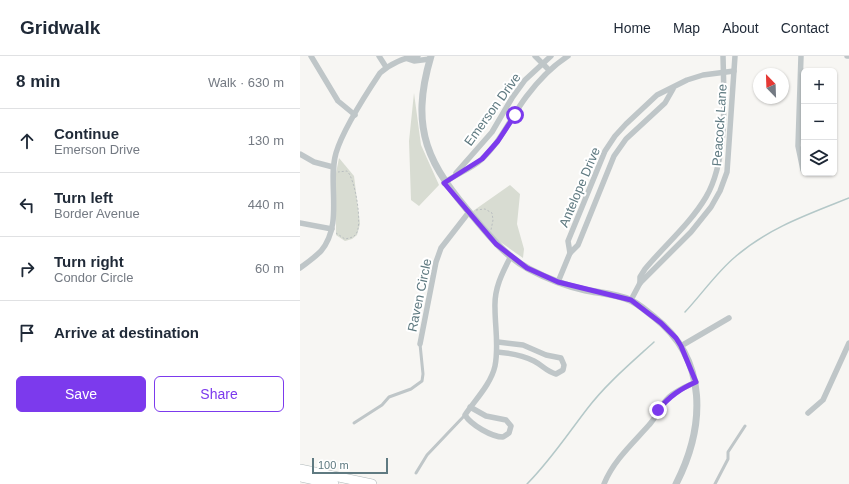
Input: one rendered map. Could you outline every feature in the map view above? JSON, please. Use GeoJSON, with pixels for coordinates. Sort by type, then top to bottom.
{"type":"FeatureCollection","features":[{"type":"Feature","properties":{"kind":"main road"},"geometry":{"type":"LineString","coordinates":[[300,469],[372,484]]}},
{"type":"Feature","properties":{"kind":"main road"},"geometry":{"type":"LineString","coordinates":[[300,477],[334,484]]}},
{"type":"Feature","properties":{"kind":"street"},"geometry":{"type":"LineString","coordinates":[[311,56],[338,101],[355,115]]}},
{"type":"Feature","properties":{"kind":"street"},"geometry":{"type":"LineString","coordinates":[[379,56],[386,67]]}},
{"type":"Feature","properties":{"kind":"street"},"geometry":{"type":"LineString","coordinates":[[300,268],[322,250],[334,230],[333,168],[339,142],[375,80],[386,67],[418,56]]}},
{"type":"Feature","properties":{"kind":"street"},"geometry":{"type":"LineString","coordinates":[[535,56],[549,70]]}},
{"type":"Feature","properties":{"kind":"street"},"geometry":{"type":"LineString","coordinates":[[550,56],[556,64]]}},
{"type":"Feature","properties":{"kind":"street","name":"Emerson Drive"},"geometry":{"type":"LineString","coordinates":[[452,177],[492,132],[512,98],[525,80],[550,56]]}},
{"type":"Feature","properties":{"kind":"street","name":"Emerson Drive"},"geometry":{"type":"LineString","coordinates":[[444,183],[482,159],[498,141],[525,97],[549,70],[568,56]]}},
{"type":"Feature","properties":{"kind":"street","name":"Peacock Lane"},"geometry":{"type":"LineString","coordinates":[[640,284],[640,277],[645,269],[696,211],[712,185],[719,163],[721,150],[723,56]]}},
{"type":"Feature","properties":{"kind":"street","name":"Peacock Lane"},"geometry":{"type":"LineString","coordinates":[[631,300],[640,284],[703,218],[720,191],[727,172],[735,56]]}},
{"type":"Feature","properties":{"kind":"street"},"geometry":{"type":"LineString","coordinates":[[800,56],[798,146],[801,160]]}},
{"type":"Feature","properties":{"kind":"street"},"geometry":{"type":"LineString","coordinates":[[408,59],[414,61],[430,57],[421,100],[421,124],[427,144],[444,183],[472,211],[496,244],[527,268],[558,282],[631,300],[661,323],[676,338],[681,346],[696,382],[696,423],[688,457],[676,484]]}},
{"type":"Feature","properties":{"kind":"street","name":"Antelope Drive"},"geometry":{"type":"LineString","coordinates":[[570,253],[568,241],[598,165],[615,136],[657,95],[673,89],[687,80],[703,75],[734,71]]}},
{"type":"Feature","properties":{"kind":"street","name":"Antelope Drive"},"geometry":{"type":"LineString","coordinates":[[558,282],[570,253],[578,245],[608,168],[626,139],[664,103],[673,89]]}},
{"type":"Feature","properties":{"kind":"street"},"geometry":{"type":"LineString","coordinates":[[300,154],[314,162],[333,168]]}},
{"type":"Feature","properties":{"kind":"street"},"geometry":{"type":"LineString","coordinates":[[598,165],[608,168]]}},
{"type":"Feature","properties":{"kind":"street","name":"Raven Circle"},"geometry":{"type":"LineString","coordinates":[[420,344],[436,262],[441,248],[472,211]]}},
{"type":"Feature","properties":{"kind":"street"},"geometry":{"type":"LineString","coordinates":[[696,211],[703,218]]}},
{"type":"Feature","properties":{"kind":"street"},"geometry":{"type":"LineString","coordinates":[[300,223],[334,230]]}},
{"type":"Feature","properties":{"kind":"street"},"geometry":{"type":"LineString","coordinates":[[470,407],[486,416],[506,420],[511,426],[509,433],[503,437],[495,436],[468,420],[465,415],[470,407],[490,377],[495,367],[498,342],[495,307],[496,292],[500,277],[511,256]]}},
{"type":"Feature","properties":{"kind":"street"},"geometry":{"type":"LineString","coordinates":[[681,346],[729,318]]}},
{"type":"Feature","properties":{"kind":"street"},"geometry":{"type":"LineString","coordinates":[[497,352],[527,358],[544,367],[550,373],[556,374],[563,370],[564,365],[561,358],[546,355],[523,345],[498,342]]}},
{"type":"Feature","properties":{"kind":"street"},"geometry":{"type":"LineString","coordinates":[[808,413],[823,400],[849,343]]}},
{"type":"Feature","properties":{"kind":"street"},"geometry":{"type":"LineString","coordinates":[[604,484],[610,472],[635,439],[650,424],[658,410],[669,397],[679,390],[696,382]]}},
{"type":"Feature","properties":{"kind":"lane"},"geometry":{"type":"LineString","coordinates":[[354,423],[382,405],[389,397],[411,389],[422,381],[423,374],[420,344]]}},
{"type":"Feature","properties":{"kind":"lane"},"geometry":{"type":"LineString","coordinates":[[416,473],[427,455],[465,415]]}},
{"type":"Feature","properties":{"kind":"lane"},"geometry":{"type":"LineString","coordinates":[[714,484],[728,459],[728,452],[745,426]]}},
{"type":"Feature","properties":{"kind":"path"},"geometry":{"type":"LineString","coordinates":[[334,230],[345,239],[351,238],[357,233],[360,222],[353,179],[347,171],[337,172]]}},
{"type":"Feature","properties":{"kind":"path"},"geometry":{"type":"LineString","coordinates":[[472,211],[483,209],[492,213],[493,223],[491,230]]}},
{"type":"Feature","properties":{"kind":"shaded area"},"geometry":{"type":"Polygon","coordinates":[[[414,93],[421,145],[439,185],[419,206],[411,200],[409,141],[414,93]]]}},
{"type":"Feature","properties":{"kind":"shaded area"},"geometry":{"type":"Polygon","coordinates":[[[339,158],[354,176],[360,224],[357,235],[352,239],[345,241],[336,235],[336,173],[339,158]]]}},
{"type":"Feature","properties":{"kind":"shaded area"},"geometry":{"type":"Polygon","coordinates":[[[510,185],[520,194],[517,224],[524,249],[523,258],[496,239],[473,211],[510,185]]]}},
{"type":"Feature","properties":{"kind":"waterway"},"geometry":{"type":"LineString","coordinates":[[685,312],[722,270],[748,247],[789,223],[849,198]]}},
{"type":"Feature","properties":{"kind":"waterway"},"geometry":{"type":"LineString","coordinates":[[527,484],[551,457],[602,391],[654,342]]}},
{"type":"Feature","properties":{"kind":"route"},"geometry":{"type":"LineString","coordinates":[[515,115],[498,141],[482,159],[444,183],[496,244],[527,268],[558,282],[584,290],[631,300],[671,332],[681,346],[696,382],[679,390],[669,397],[658,410]]}}]}
